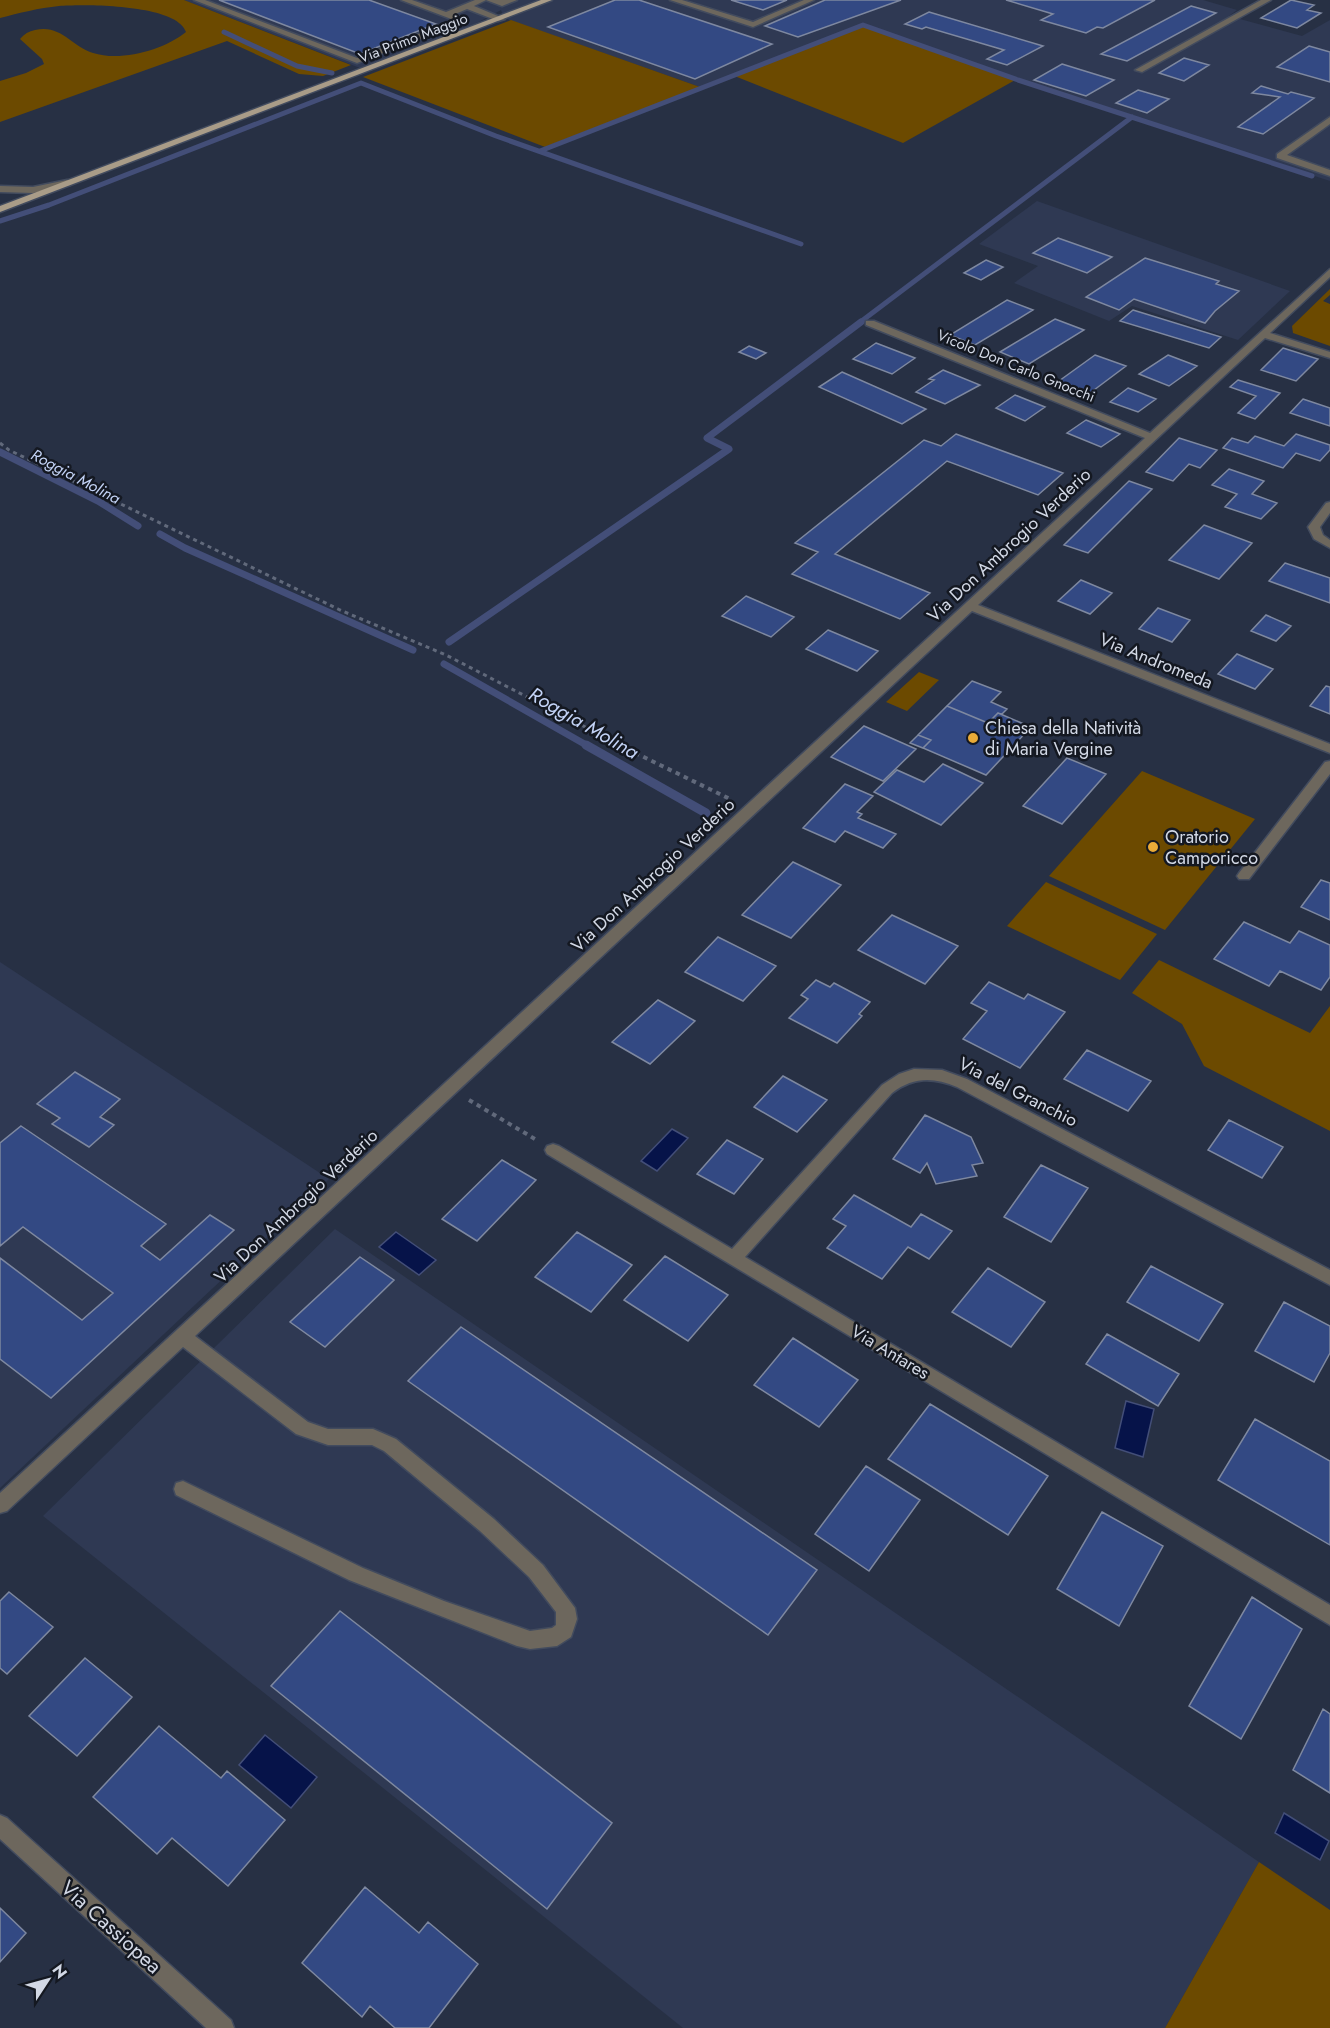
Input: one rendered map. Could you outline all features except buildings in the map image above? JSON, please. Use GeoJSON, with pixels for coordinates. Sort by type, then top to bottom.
{"type":"FeatureCollection","features":[{"type":"Feature","properties":{"kind":"main road","name":"Via Primo Maggio"},"geometry":{"type":"LineString","coordinates":[[0,209],[548,0]]}},
{"type":"Feature","properties":{"kind":"street"},"geometry":{"type":"LineString","coordinates":[[198,0],[357,61],[461,20],[405,0]]}},
{"type":"Feature","properties":{"kind":"street"},"geometry":{"type":"LineString","coordinates":[[446,15],[482,0]]}},
{"type":"Feature","properties":{"kind":"street"},"geometry":{"type":"LineString","coordinates":[[490,0],[502,4],[513,0]]}},
{"type":"Feature","properties":{"kind":"street"},"geometry":{"type":"LineString","coordinates":[[674,0],[753,25],[810,0]]}},
{"type":"Feature","properties":{"kind":"street"},"geometry":{"type":"LineString","coordinates":[[688,4],[698,0]]}},
{"type":"Feature","properties":{"kind":"street"},"geometry":{"type":"LineString","coordinates":[[1139,70],[1267,0]]}},
{"type":"Feature","properties":{"kind":"street"},"geometry":{"type":"LineString","coordinates":[[467,6],[501,19]]}},
{"type":"Feature","properties":{"kind":"street"},"geometry":{"type":"LineString","coordinates":[[1330,120],[1280,156],[1330,172]]}},
{"type":"Feature","properties":{"kind":"street"},"geometry":{"type":"LineString","coordinates":[[0,189],[33,190],[67,183]]}},
{"type":"Feature","properties":{"kind":"street","name":"Via Don Ambrogio Verderio"},"geometry":{"type":"LineString","coordinates":[[0,1504],[1330,272]]}},
{"type":"Feature","properties":{"kind":"street","name":"Vicolo Don Carlo Gnocchi"},"geometry":{"type":"LineString","coordinates":[[870,323],[1152,437]]}},
{"type":"Feature","properties":{"kind":"street"},"geometry":{"type":"LineString","coordinates":[[1263,334],[1330,355]]}},
{"type":"Feature","properties":{"kind":"street"},"geometry":{"type":"LineString","coordinates":[[1330,505],[1314,527],[1318,537],[1330,545]]}},
{"type":"Feature","properties":{"kind":"street","name":"Via Andromeda"},"geometry":{"type":"LineString","coordinates":[[969,606],[1330,749]]}},
{"type":"Feature","properties":{"kind":"street"},"geometry":{"type":"LineString","coordinates":[[1002,636],[1014,624]]}},
{"type":"Feature","properties":{"kind":"street"},"geometry":{"type":"LineString","coordinates":[[1244,876],[1330,765]]}},
{"type":"Feature","properties":{"kind":"street","name":"Via del Granchio"},"geometry":{"type":"LineString","coordinates":[[734,1258],[886,1089],[898,1080],[909,1076],[932,1074],[962,1083],[1330,1278]]}},
{"type":"Feature","properties":{"kind":"street","name":"Via Antares"},"geometry":{"type":"LineString","coordinates":[[553,1150],[1330,1616]]}},
{"type":"Feature","properties":{"kind":"street"},"geometry":{"type":"LineString","coordinates":[[182,1336],[302,1428],[328,1437],[373,1437],[390,1445],[494,1530],[536,1571],[565,1608],[567,1619],[564,1630],[556,1637],[530,1640],[441,1609],[346,1569],[183,1489]]}},
{"type":"Feature","properties":{"kind":"street","name":"Via Cassiopea"},"geometry":{"type":"LineString","coordinates":[[0,1825],[223,2028]]}},
{"type":"Feature","properties":{"kind":"path"},"geometry":{"type":"LineString","coordinates":[[0,443],[9,450],[340,610],[446,655],[660,766],[750,809]]}},
{"type":"Feature","properties":{"kind":"path"},"geometry":{"type":"LineString","coordinates":[[449,1088],[553,1150]]}},
{"type":"Feature","properties":{"kind":"shaded area"},"geometry":{"type":"Polygon","coordinates":[[[0,0],[184,0],[351,65],[323,76],[299,74],[227,41],[0,122],[0,81],[26,73],[44,64],[42,59],[20,39],[29,32],[52,30],[85,50],[116,56],[154,49],[186,32],[179,23],[166,16],[148,11],[108,6],[59,6],[0,18],[0,0]]]}},
{"type":"Feature","properties":{"kind":"shaded area"},"geometry":{"type":"Polygon","coordinates":[[[184,0],[1203,0],[1237,10],[1229,16],[1302,36],[1330,20],[1330,181],[1017,79],[862,24],[700,87],[504,18],[501,10],[475,24],[360,68],[184,0]]]}},
{"type":"Feature","properties":{"kind":"shaded area"},"geometry":{"type":"Polygon","coordinates":[[[511,20],[700,87],[545,147],[363,77],[511,20]]]}},
{"type":"Feature","properties":{"kind":"shaded area"},"geometry":{"type":"Polygon","coordinates":[[[862,24],[1017,79],[903,143],[732,75],[862,24]]]}},
{"type":"Feature","properties":{"kind":"shaded area"},"geometry":{"type":"Polygon","coordinates":[[[1037,201],[1290,291],[1238,340],[1132,306],[1109,321],[1014,283],[1038,266],[979,244],[1037,201]]]}},
{"type":"Feature","properties":{"kind":"shaded area"},"geometry":{"type":"Polygon","coordinates":[[[1330,289],[1330,295],[1323,301],[1330,304],[1330,346],[1293,333],[1292,326],[1330,289]]]}},
{"type":"Feature","properties":{"kind":"shaded area"},"geometry":{"type":"Polygon","coordinates":[[[919,672],[939,680],[907,711],[886,702],[919,672]]]}},
{"type":"Feature","properties":{"kind":"shaded area","name":"Oratorio Camporicco"},"geometry":{"type":"Polygon","coordinates":[[[1142,771],[1255,819],[1165,930],[1049,876],[1142,771]]]}},
{"type":"Feature","properties":{"kind":"shaded area"},"geometry":{"type":"Polygon","coordinates":[[[1046,882],[1157,934],[1120,980],[1007,926],[1046,882]]]}},
{"type":"Feature","properties":{"kind":"shaded area"},"geometry":{"type":"Polygon","coordinates":[[[1159,960],[1310,1033],[1330,1006],[1330,1131],[1204,1066],[1182,1024],[1132,993],[1159,960]]]}},
{"type":"Feature","properties":{"kind":"shaded area"},"geometry":{"type":"Polygon","coordinates":[[[0,962],[329,1179],[0,1488],[0,962]]]}},
{"type":"Feature","properties":{"kind":"shaded area"},"geometry":{"type":"Polygon","coordinates":[[[672,1129],[688,1138],[657,1171],[641,1161],[672,1129]]]}},
{"type":"Feature","properties":{"kind":"shaded area"},"geometry":{"type":"Polygon","coordinates":[[[335,1229],[1259,1862],[1165,2028],[683,2028],[43,1516],[335,1229]]]}},
{"type":"Feature","properties":{"kind":"shaded area"},"geometry":{"type":"Polygon","coordinates":[[[396,1232],[436,1260],[419,1275],[379,1247],[396,1232]]]}},
{"type":"Feature","properties":{"kind":"shaded area"},"geometry":{"type":"Polygon","coordinates":[[[1126,1401],[1154,1409],[1143,1457],[1115,1448],[1126,1401]]]}},
{"type":"Feature","properties":{"kind":"shaded area"},"geometry":{"type":"Polygon","coordinates":[[[265,1735],[317,1777],[291,1808],[239,1765],[265,1735]]]}},
{"type":"Feature","properties":{"kind":"shaded area"},"geometry":{"type":"Polygon","coordinates":[[[1284,1813],[1329,1841],[1320,1860],[1275,1833],[1284,1813]]]}},
{"type":"Feature","properties":{"kind":"shaded area"},"geometry":{"type":"Polygon","coordinates":[[[1259,1862],[1330,1910],[1330,2028],[1165,2028],[1259,1862]]]}},
{"type":"Feature","properties":{"kind":"waterway"},"geometry":{"type":"LineString","coordinates":[[540,151],[863,25],[1132,117]]}},
{"type":"Feature","properties":{"kind":"waterway"},"geometry":{"type":"LineString","coordinates":[[224,32],[297,66],[332,73]]}},
{"type":"Feature","properties":{"kind":"waterway"},"geometry":{"type":"LineString","coordinates":[[0,221],[49,205],[361,83],[496,136],[801,244]]}},
{"type":"Feature","properties":{"kind":"waterway"},"geometry":{"type":"LineString","coordinates":[[859,323],[1132,117]]}},
{"type":"Feature","properties":{"kind":"waterway"},"geometry":{"type":"LineString","coordinates":[[1132,117],[1312,176]]}},
{"type":"Feature","properties":{"kind":"waterway"},"geometry":{"type":"LineString","coordinates":[[449,642],[729,449],[707,438],[861,322]]}},
{"type":"Feature","properties":{"kind":"waterway","name":"Roggia Molina"},"geometry":{"type":"LineString","coordinates":[[0,452],[98,501],[138,526]]}},
{"type":"Feature","properties":{"kind":"waterway","name":"Roggia Molina"},"geometry":{"type":"LineString","coordinates":[[160,534],[185,548],[413,650]]}},
{"type":"Feature","properties":{"kind":"waterway","name":"Roggia Molina"},"geometry":{"type":"LineString","coordinates":[[444,664],[588,746]]}},
{"type":"Feature","properties":{"kind":"waterway","name":"Roggia Molina"},"geometry":{"type":"LineString","coordinates":[[586,745],[706,813]]}},
{"type":"Feature","properties":{"kind":"place","name":"Chiesa della Natività di Maria Vergine"},"geometry":{"type":"Point","coordinates":[973,738]}},
{"type":"Feature","properties":{"kind":"place","name":"Oratorio Camporicco"},"geometry":{"type":"Point","coordinates":[1153,847]}}]}
